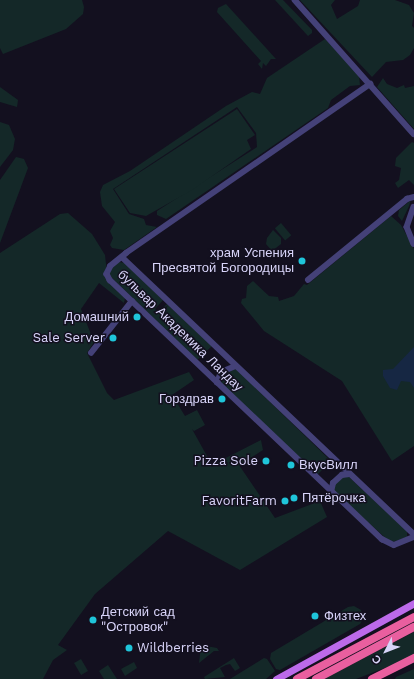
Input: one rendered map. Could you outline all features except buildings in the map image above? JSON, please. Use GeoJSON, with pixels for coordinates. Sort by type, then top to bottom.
{"type":"FeatureCollection","features":[{"type":"Feature","properties":{"kind":"highway"},"geometry":{"type":"LineString","coordinates":[[297,679],[414,617]]}},
{"type":"Feature","properties":{"kind":"highway"},"geometry":{"type":"LineString","coordinates":[[316,679],[412,628]]}},
{"type":"Feature","properties":{"kind":"highway"},"geometry":{"type":"LineString","coordinates":[[372,679],[414,658]]}},
{"type":"Feature","properties":{"kind":"main road"},"geometry":{"type":"LineString","coordinates":[[276,679],[414,602]]}},
{"type":"Feature","properties":{"kind":"street"},"geometry":{"type":"LineString","coordinates":[[294,0],[371,84],[414,134]]}},
{"type":"Feature","properties":{"kind":"street"},"geometry":{"type":"LineString","coordinates":[[122,257],[371,84]]}},
{"type":"Feature","properties":{"kind":"street"},"geometry":{"type":"LineString","coordinates":[[308,280],[407,199],[414,197]]}},
{"type":"Feature","properties":{"kind":"street"},"geometry":{"type":"LineString","coordinates":[[414,207],[407,228],[414,244]]}},
{"type":"Feature","properties":{"kind":"street","name":"бульвар Академика Ландау"},"geometry":{"type":"LineString","coordinates":[[122,257],[414,536],[394,545],[389,545],[331,492],[132,301],[108,274],[111,266],[122,257]]}},
{"type":"Feature","properties":{"kind":"street"},"geometry":{"type":"LineString","coordinates":[[91,353],[132,301]]}},
{"type":"Feature","properties":{"kind":"street"},"geometry":{"type":"LineString","coordinates":[[217,383],[221,372],[236,366]]}},
{"type":"Feature","properties":{"kind":"street"},"geometry":{"type":"LineString","coordinates":[[331,492],[333,483],[342,475],[349,474]]}},
{"type":"Feature","properties":{"kind":"green space"},"geometry":{"type":"Polygon","coordinates":[[[0,0],[82,0],[84,7],[83,14],[66,29],[3,54],[0,48],[0,0]]]}},
{"type":"Feature","properties":{"kind":"green space"},"geometry":{"type":"Polygon","coordinates":[[[275,0],[283,0],[312,30],[312,33],[308,36],[275,0]]]}},
{"type":"Feature","properties":{"kind":"green space"},"geometry":{"type":"Polygon","coordinates":[[[300,0],[335,0],[331,5],[337,19],[358,6],[360,0],[395,0],[409,5],[414,13],[412,26],[414,28],[414,48],[410,55],[403,60],[386,62],[372,77],[300,0]]]}},
{"type":"Feature","properties":{"kind":"green space"},"geometry":{"type":"Polygon","coordinates":[[[226,4],[276,59],[271,59],[266,66],[263,63],[262,69],[258,64],[261,61],[217,12],[218,8],[226,4]]]}},
{"type":"Feature","properties":{"kind":"green space"},"geometry":{"type":"Polygon","coordinates":[[[325,39],[359,75],[360,85],[350,86],[331,100],[328,108],[166,219],[157,215],[157,211],[257,147],[256,133],[237,107],[113,189],[129,214],[144,219],[146,225],[157,227],[124,250],[112,248],[110,245],[113,238],[110,231],[115,222],[102,206],[100,192],[103,185],[130,171],[226,106],[252,92],[260,94],[267,78],[325,39]]]}},
{"type":"Feature","properties":{"kind":"green space"},"geometry":{"type":"Polygon","coordinates":[[[383,78],[387,84],[397,88],[404,85],[405,88],[414,86],[414,129],[377,87],[383,78]]]}},
{"type":"Feature","properties":{"kind":"green space"},"geometry":{"type":"Polygon","coordinates":[[[0,87],[18,100],[17,107],[0,102],[0,87]]]}},
{"type":"Feature","properties":{"kind":"green space"},"geometry":{"type":"Polygon","coordinates":[[[237,109],[255,135],[247,140],[251,149],[192,190],[146,216],[130,213],[114,189],[237,109]]]}},
{"type":"Feature","properties":{"kind":"green space"},"geometry":{"type":"Polygon","coordinates":[[[0,122],[9,125],[15,139],[13,150],[0,167],[0,122]]]}},
{"type":"Feature","properties":{"kind":"green space"},"geometry":{"type":"Polygon","coordinates":[[[412,142],[414,143],[414,185],[409,180],[398,188],[395,183],[399,180],[401,168],[395,166],[396,158],[412,142]]]}},
{"type":"Feature","properties":{"kind":"green space"},"geometry":{"type":"Polygon","coordinates":[[[16,157],[24,159],[28,168],[0,243],[0,180],[16,157]]]}},
{"type":"Feature","properties":{"kind":"green space"},"geometry":{"type":"Polygon","coordinates":[[[411,200],[402,221],[398,216],[399,210],[411,200]]]}},
{"type":"Feature","properties":{"kind":"green space"},"geometry":{"type":"Polygon","coordinates":[[[68,213],[92,234],[105,255],[108,282],[125,298],[124,303],[99,283],[81,309],[94,342],[87,353],[107,393],[114,400],[189,372],[194,380],[172,395],[185,416],[197,410],[205,425],[194,431],[192,429],[212,465],[261,440],[263,450],[239,465],[275,518],[320,501],[327,517],[240,570],[168,531],[95,594],[58,645],[67,650],[53,660],[43,679],[0,679],[0,253],[60,214],[68,213]]]}},
{"type":"Feature","properties":{"kind":"green space"},"geometry":{"type":"Polygon","coordinates":[[[391,216],[401,225],[414,249],[414,446],[392,461],[342,381],[264,331],[241,303],[242,299],[246,298],[247,286],[253,281],[269,296],[278,297],[279,301],[294,296],[304,284],[307,285],[391,216]]]}},
{"type":"Feature","properties":{"kind":"green space"},"geometry":{"type":"Polygon","coordinates":[[[281,223],[291,235],[285,240],[275,228],[281,223]]]}},
{"type":"Feature","properties":{"kind":"green space"},"geometry":{"type":"Polygon","coordinates":[[[273,230],[281,238],[281,244],[272,251],[266,244],[267,238],[273,230]]]}},
{"type":"Feature","properties":{"kind":"green space"},"geometry":{"type":"Polygon","coordinates":[[[119,262],[125,263],[163,300],[155,309],[158,312],[167,304],[212,346],[197,360],[109,275],[111,268],[119,262]]]}},
{"type":"Feature","properties":{"kind":"green space"},"geometry":{"type":"Polygon","coordinates":[[[236,369],[331,461],[316,476],[220,383],[221,374],[236,369]]]}},
{"type":"Feature","properties":{"kind":"green space"},"geometry":{"type":"Polygon","coordinates":[[[343,476],[349,477],[407,531],[407,537],[393,542],[388,540],[334,492],[334,485],[343,476]]]}},
{"type":"Feature","properties":{"kind":"green space"},"geometry":{"type":"Polygon","coordinates":[[[354,606],[361,610],[363,619],[360,624],[280,670],[276,669],[270,659],[271,653],[348,607],[354,606]]]}},
{"type":"Feature","properties":{"kind":"green space"},"geometry":{"type":"Polygon","coordinates":[[[414,632],[414,654],[395,664],[356,679],[324,679],[414,632]]]}},
{"type":"Feature","properties":{"kind":"green space"},"geometry":{"type":"Polygon","coordinates":[[[201,645],[217,648],[219,651],[214,651],[199,663],[201,645]]]}},
{"type":"Feature","properties":{"kind":"green space"},"geometry":{"type":"Polygon","coordinates":[[[234,658],[240,668],[235,671],[230,664],[226,665],[220,668],[225,677],[205,679],[204,677],[234,658]]]}},
{"type":"Feature","properties":{"kind":"green space"},"geometry":{"type":"Polygon","coordinates":[[[264,658],[267,659],[275,671],[266,679],[230,679],[264,658]]]}},
{"type":"Feature","properties":{"kind":"green space"},"geometry":{"type":"Polygon","coordinates":[[[81,659],[88,671],[81,675],[74,663],[81,659]]]}},
{"type":"Feature","properties":{"kind":"green space"},"geometry":{"type":"Polygon","coordinates":[[[134,662],[137,668],[125,676],[121,669],[134,662]]]}},
{"type":"Feature","properties":{"kind":"green space"},"geometry":{"type":"Polygon","coordinates":[[[108,665],[117,679],[104,679],[99,671],[108,665]]]}},
{"type":"Feature","properties":{"kind":"green space"},"geometry":{"type":"Polygon","coordinates":[[[414,669],[414,679],[395,679],[396,677],[414,669]]]}},
{"type":"Feature","properties":{"kind":"water"},"geometry":{"type":"Polygon","coordinates":[[[414,347],[414,388],[410,382],[401,381],[397,390],[390,388],[383,376],[383,370],[393,369],[414,347]]]}},
{"type":"Feature","properties":{"kind":"place","name":"храм Успения Пресвятой Богородицы"},"geometry":{"type":"Point","coordinates":[302,261]}},
{"type":"Feature","properties":{"kind":"place","name":"Домашний"},"geometry":{"type":"Point","coordinates":[137,317]}},
{"type":"Feature","properties":{"kind":"place","name":"Sale Server"},"geometry":{"type":"Point","coordinates":[113,338]}},
{"type":"Feature","properties":{"kind":"place","name":"Горздрав"},"geometry":{"type":"Point","coordinates":[222,399]}},
{"type":"Feature","properties":{"kind":"place","name":"Pizza Sole"},"geometry":{"type":"Point","coordinates":[266,461]}},
{"type":"Feature","properties":{"kind":"place","name":"ВкусВилл"},"geometry":{"type":"Point","coordinates":[291,465]}},
{"type":"Feature","properties":{"kind":"place","name":"Пятёрочка"},"geometry":{"type":"Point","coordinates":[294,498]}},
{"type":"Feature","properties":{"kind":"place","name":"FavoritFarm"},"geometry":{"type":"Point","coordinates":[285,501]}},
{"type":"Feature","properties":{"kind":"place","name":"Физтех"},"geometry":{"type":"Point","coordinates":[315,616]}},
{"type":"Feature","properties":{"kind":"place","name":"Детский сад \"Островок\""},"geometry":{"type":"Point","coordinates":[93,620]}},
{"type":"Feature","properties":{"kind":"place","name":"Wildberries"},"geometry":{"type":"Point","coordinates":[129,648]}}]}
